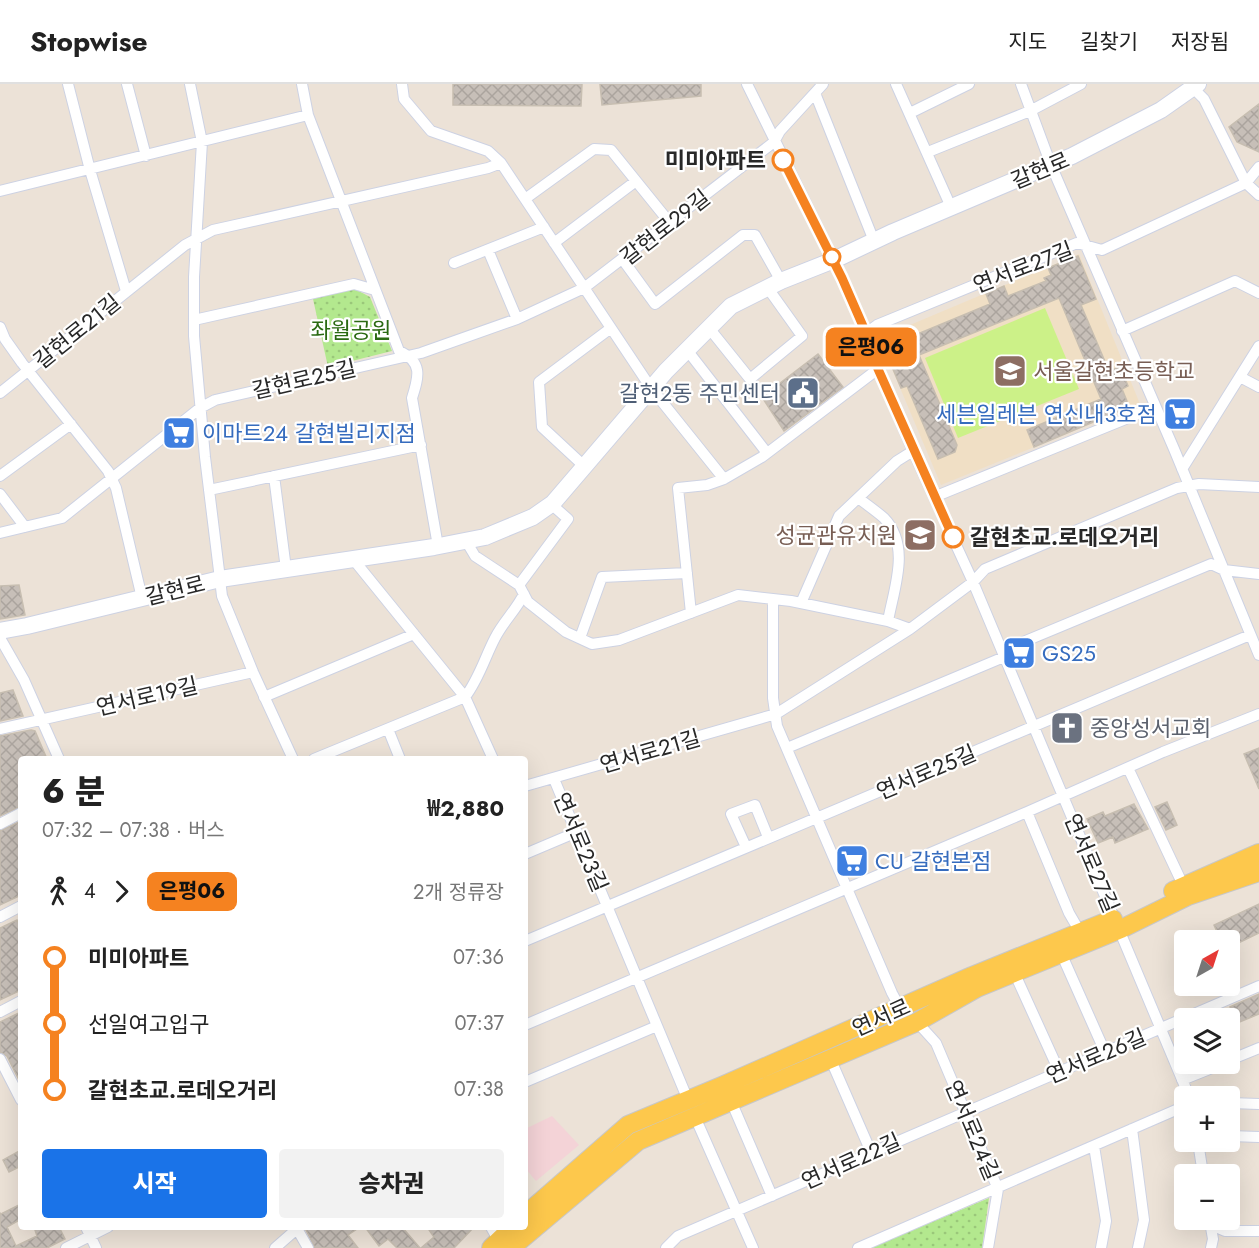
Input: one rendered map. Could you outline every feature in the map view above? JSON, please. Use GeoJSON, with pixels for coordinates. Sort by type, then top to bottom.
{"type":"FeatureCollection","features":[{"type":"Feature","properties":{"kind":"main road","name":"갈현로"},"geometry":{"type":"LineString","coordinates":[[0,631],[220,579],[485,537],[533,517],[551,504],[651,388],[731,306],[774,284],[1051,165],[1161,110],[1193,85]]}},
{"type":"Feature","properties":{"kind":"main road","name":"연서로"},"geometry":{"type":"LineString","coordinates":[[528,1212],[628,1125],[731,1101],[917,1022],[977,988],[1061,953],[1118,924],[1184,885],[1259,853]]}},
{"type":"Feature","properties":{"kind":"main road","name":"연서로"},"geometry":{"type":"LineString","coordinates":[[528,1222],[638,1141],[692,1109],[900,1008],[1080,932],[1118,924],[1188,896],[1259,872]]}},
{"type":"Feature","properties":{"kind":"main road","name":"연서로"},"geometry":{"type":"LineString","coordinates":[[499,1243],[510,1230]]}},
{"type":"Feature","properties":{"kind":"main road","name":"연서로"},"geometry":{"type":"LineString","coordinates":[[499,1243],[517,1230]]}},
{"type":"Feature","properties":{"kind":"street"},"geometry":{"type":"LineString","coordinates":[[68,84],[90,170],[126,291]]}},
{"type":"Feature","properties":{"kind":"street"},"geometry":{"type":"LineString","coordinates":[[127,84],[146,156]]}},
{"type":"Feature","properties":{"kind":"street"},"geometry":{"type":"LineString","coordinates":[[190,84],[202,142],[194,320],[200,408],[222,596],[253,672],[292,756]]}},
{"type":"Feature","properties":{"kind":"street"},"geometry":{"type":"LineString","coordinates":[[302,84],[308,115],[399,351],[409,356],[417,364],[418,381],[412,398],[438,546]]}},
{"type":"Feature","properties":{"kind":"street"},"geometry":{"type":"LineString","coordinates":[[402,84],[404,99],[431,131],[488,151],[501,163],[651,388],[723,479]]}},
{"type":"Feature","properties":{"kind":"street"},"geometry":{"type":"LineString","coordinates":[[747,84],[834,260]]}},
{"type":"Feature","properties":{"kind":"street","name":"갈현로29길"},"geometry":{"type":"LineString","coordinates":[[517,319],[584,288],[623,260],[774,142],[780,131],[823,84]]}},
{"type":"Feature","properties":{"kind":"street"},"geometry":{"type":"LineString","coordinates":[[896,84],[951,207]]}},
{"type":"Feature","properties":{"kind":"street"},"geometry":{"type":"LineString","coordinates":[[1021,84],[1084,245],[1182,469],[1259,655]]}},
{"type":"Feature","properties":{"kind":"street"},"geometry":{"type":"LineString","coordinates":[[928,152],[1030,111],[1081,84]]}},
{"type":"Feature","properties":{"kind":"street"},"geometry":{"type":"LineString","coordinates":[[910,113],[963,85]]}},
{"type":"Feature","properties":{"kind":"street"},"geometry":{"type":"LineString","coordinates":[[1193,85],[1204,99],[1246,183],[1259,195]]}},
{"type":"Feature","properties":{"kind":"street"},"geometry":{"type":"LineString","coordinates":[[815,93],[874,241]]}},
{"type":"Feature","properties":{"kind":"street"},"geometry":{"type":"LineString","coordinates":[[0,191],[308,115]]}},
{"type":"Feature","properties":{"kind":"street"},"geometry":{"type":"LineString","coordinates":[[525,199],[594,149],[611,150],[670,223]]}},
{"type":"Feature","properties":{"kind":"street"},"geometry":{"type":"LineString","coordinates":[[341,201],[488,168],[501,163]]}},
{"type":"Feature","properties":{"kind":"street"},"geometry":{"type":"LineString","coordinates":[[1246,183],[1259,167]]}},
{"type":"Feature","properties":{"kind":"street"},"geometry":{"type":"LineString","coordinates":[[554,243],[636,181]]}},
{"type":"Feature","properties":{"kind":"street","name":"연서로27길"},"geometry":{"type":"LineString","coordinates":[[866,333],[877,325],[1077,243],[1102,250],[1246,183]]}},
{"type":"Feature","properties":{"kind":"street","name":"갈현로21길"},"geometry":{"type":"LineString","coordinates":[[0,393],[185,245],[213,230],[341,201]]}},
{"type":"Feature","properties":{"kind":"street"},"geometry":{"type":"LineString","coordinates":[[454,263],[544,227]]}},
{"type":"Feature","properties":{"kind":"street"},"geometry":{"type":"LineString","coordinates":[[623,260],[655,304],[743,235],[755,235],[774,284],[802,336],[750,379],[709,328]]}},
{"type":"Feature","properties":{"kind":"street"},"geometry":{"type":"LineString","coordinates":[[488,250],[517,319]]}},
{"type":"Feature","properties":{"kind":"street","name":"연서로27길"},"geometry":{"type":"LineString","coordinates":[[834,260],[913,451],[973,582],[1185,1086]]}},
{"type":"Feature","properties":{"kind":"street"},"geometry":{"type":"LineString","coordinates":[[1122,331],[1235,281],[1259,293]]}},
{"type":"Feature","properties":{"kind":"street"},"geometry":{"type":"LineString","coordinates":[[194,320],[354,284],[375,290]]}},
{"type":"Feature","properties":{"kind":"street","name":"갈현로25길"},"geometry":{"type":"LineString","coordinates":[[112,479],[200,408],[215,400],[409,356],[517,319]]}},
{"type":"Feature","properties":{"kind":"street","name":"갈현로21길"},"geometry":{"type":"LineString","coordinates":[[0,327],[5,339],[28,371],[108,471],[142,598]]}},
{"type":"Feature","properties":{"kind":"street"},"geometry":{"type":"LineString","coordinates":[[584,466],[542,427],[539,382],[611,328]]}},
{"type":"Feature","properties":{"kind":"street"},"geometry":{"type":"LineString","coordinates":[[1182,469],[1259,346]]}},
{"type":"Feature","properties":{"kind":"street"},"geometry":{"type":"LineString","coordinates":[[687,350],[767,453]]}},
{"type":"Feature","properties":{"kind":"street"},"geometry":{"type":"LineString","coordinates":[[691,613],[678,488],[707,485],[723,479],[767,453],[878,369]]}},
{"type":"Feature","properties":{"kind":"street"},"geometry":{"type":"LineString","coordinates":[[1240,377],[1259,387]]}},
{"type":"Feature","properties":{"kind":"street"},"geometry":{"type":"LineString","coordinates":[[934,497],[1155,407]]}},
{"type":"Feature","properties":{"kind":"street"},"geometry":{"type":"LineString","coordinates":[[0,476],[71,424]]}},
{"type":"Feature","properties":{"kind":"street"},"geometry":{"type":"LineString","coordinates":[[209,490],[420,445]]}},
{"type":"Feature","properties":{"kind":"street"},"geometry":{"type":"LineString","coordinates":[[801,603],[839,516],[897,460],[913,451]]}},
{"type":"Feature","properties":{"kind":"street"},"geometry":{"type":"LineString","coordinates":[[274,476],[286,569]]}},
{"type":"Feature","properties":{"kind":"street"},"geometry":{"type":"LineString","coordinates":[[0,532],[62,518],[112,479]]}},
{"type":"Feature","properties":{"kind":"street"},"geometry":{"type":"LineString","coordinates":[[776,714],[910,629],[973,582],[985,569],[1177,488],[1199,484],[1259,487]]}},
{"type":"Feature","properties":{"kind":"street"},"geometry":{"type":"LineString","coordinates":[[0,494],[25,527]]}},
{"type":"Feature","properties":{"kind":"street"},"geometry":{"type":"LineString","coordinates":[[858,498],[885,519],[897,537],[899,562],[888,621]]}},
{"type":"Feature","properties":{"kind":"street"},"geometry":{"type":"LineString","coordinates":[[321,756],[465,697],[473,687],[496,636],[517,606],[521,590],[568,519],[551,504]]}},
{"type":"Feature","properties":{"kind":"street"},"geometry":{"type":"LineString","coordinates":[[466,541],[475,556],[521,590],[528,602],[566,632],[592,644],[619,640],[738,595],[801,603],[888,621],[910,629]]}},
{"type":"Feature","properties":{"kind":"street"},"geometry":{"type":"LineString","coordinates":[[353,559],[465,697],[492,756]]}},
{"type":"Feature","properties":{"kind":"street"},"geometry":{"type":"LineString","coordinates":[[788,748],[1004,657],[1016,645],[1211,564],[1224,570],[1259,574]]}},
{"type":"Feature","properties":{"kind":"street"},"geometry":{"type":"LineString","coordinates":[[580,638],[602,577],[687,573]]}},
{"type":"Feature","properties":{"kind":"street"},"geometry":{"type":"LineString","coordinates":[[773,599],[773,698],[777,726],[900,1008]]}},
{"type":"Feature","properties":{"kind":"street"},"geometry":{"type":"LineString","coordinates":[[264,697],[414,634]]}},
{"type":"Feature","properties":{"kind":"street"},"geometry":{"type":"LineString","coordinates":[[1034,727],[1250,635]]}},
{"type":"Feature","properties":{"kind":"street"},"geometry":{"type":"LineString","coordinates":[[0,638],[24,681],[58,756]]}},
{"type":"Feature","properties":{"kind":"street","name":"연서로19길"},"geometry":{"type":"LineString","coordinates":[[0,729],[253,672]]}},
{"type":"Feature","properties":{"kind":"street","name":"연서로21길"},"geometry":{"type":"LineString","coordinates":[[528,785],[776,714]]}},
{"type":"Feature","properties":{"kind":"street","name":"연서로27길"},"geometry":{"type":"LineString","coordinates":[[1063,796],[1172,748],[1259,714]]}},
{"type":"Feature","properties":{"kind":"street","name":"연서로25길"},"geometry":{"type":"LineString","coordinates":[[714,860],[1034,727]]}},
{"type":"Feature","properties":{"kind":"street"},"geometry":{"type":"LineString","coordinates":[[388,729],[399,756]]}},
{"type":"Feature","properties":{"kind":"street"},"geometry":{"type":"LineString","coordinates":[[1128,768],[1184,885]]}},
{"type":"Feature","properties":{"kind":"street","name":"연서로23길"},"geometry":{"type":"LineString","coordinates":[[554,778],[692,1109]]}},
{"type":"Feature","properties":{"kind":"street"},"geometry":{"type":"LineString","coordinates":[[528,1024],[1063,796]]}},
{"type":"Feature","properties":{"kind":"street"},"geometry":{"type":"LineString","coordinates":[[746,847],[731,814],[755,805],[768,837]]}},
{"type":"Feature","properties":{"kind":"street"},"geometry":{"type":"LineString","coordinates":[[1027,812],[1069,913],[1080,932]]}},
{"type":"Feature","properties":{"kind":"street"},"geometry":{"type":"LineString","coordinates":[[0,824],[18,815]]}},
{"type":"Feature","properties":{"kind":"street"},"geometry":{"type":"LineString","coordinates":[[528,853],[577,832]]}},
{"type":"Feature","properties":{"kind":"street","name":"연서로23길"},"geometry":{"type":"LineString","coordinates":[[608,905],[714,860]]}},
{"type":"Feature","properties":{"kind":"street"},"geometry":{"type":"LineString","coordinates":[[528,940],[608,905]]}},
{"type":"Feature","properties":{"kind":"street"},"geometry":{"type":"LineString","coordinates":[[0,917],[18,908]]}},
{"type":"Feature","properties":{"kind":"street"},"geometry":{"type":"LineString","coordinates":[[1061,953],[1105,1052]]}},
{"type":"Feature","properties":{"kind":"street"},"geometry":{"type":"LineString","coordinates":[[1014,972],[1059,1071]]}},
{"type":"Feature","properties":{"kind":"street","name":"연서로26길"},"geometry":{"type":"LineString","coordinates":[[966,1110],[1259,986]]}},
{"type":"Feature","properties":{"kind":"street"},"geometry":{"type":"LineString","coordinates":[[0,1012],[18,1003]]}},
{"type":"Feature","properties":{"kind":"street","name":"연서로24길"},"geometry":{"type":"LineString","coordinates":[[917,1022],[936,1042],[998,1189],[988,1248]]}},
{"type":"Feature","properties":{"kind":"street"},"geometry":{"type":"LineString","coordinates":[[528,1081],[657,1026]]}},
{"type":"Feature","properties":{"kind":"street"},"geometry":{"type":"LineString","coordinates":[[1240,1056],[1259,1048]]}},
{"type":"Feature","properties":{"kind":"street","name":"연서로"},"geometry":{"type":"LineString","coordinates":[[830,1058],[871,1152]]}},
{"type":"Feature","properties":{"kind":"street"},"geometry":{"type":"LineString","coordinates":[[0,1059],[18,1092]]}},
{"type":"Feature","properties":{"kind":"street"},"geometry":{"type":"LineString","coordinates":[[1182,1080],[1197,1074]]}},
{"type":"Feature","properties":{"kind":"street"},"geometry":{"type":"LineString","coordinates":[[731,1101],[772,1196]]}},
{"type":"Feature","properties":{"kind":"street"},"geometry":{"type":"LineString","coordinates":[[1240,1103],[1259,1104]]}},
{"type":"Feature","properties":{"kind":"street"},"geometry":{"type":"LineString","coordinates":[[692,1109],[753,1248]]}},
{"type":"Feature","properties":{"kind":"street","name":"연서로22길"},"geometry":{"type":"LineString","coordinates":[[666,1248],[678,1236],[966,1110]]}},
{"type":"Feature","properties":{"kind":"street"},"geometry":{"type":"LineString","coordinates":[[858,1248],[1174,1111]]}},
{"type":"Feature","properties":{"kind":"street"},"geometry":{"type":"LineString","coordinates":[[1132,1130],[1144,1220],[1138,1248]]}},
{"type":"Feature","properties":{"kind":"street"},"geometry":{"type":"LineString","coordinates":[[1240,1136],[1259,1137]]}},
{"type":"Feature","properties":{"kind":"street"},"geometry":{"type":"LineString","coordinates":[[1094,1146],[1106,1221],[1101,1248]]}},
{"type":"Feature","properties":{"kind":"street"},"geometry":{"type":"LineString","coordinates":[[275,1248],[294,1230]]}},
{"type":"Feature","properties":{"kind":"street"},"geometry":{"type":"LineString","coordinates":[[299,1230],[308,1248]]}},
{"type":"Feature","properties":{"kind":"street"},"geometry":{"type":"LineString","coordinates":[[1211,1230],[1211,1248]]}},
{"type":"Feature","properties":{"kind":"street"},"geometry":{"type":"LineString","coordinates":[[1223,1230],[1259,1231]]}},
{"type":"Feature","properties":{"kind":"street"},"geometry":{"type":"LineString","coordinates":[[66,1248],[89,1231],[96,1248]]}},
{"type":"Feature","properties":{"kind":"shaded area","name":"서울갈현초등학교"},"geometry":{"type":"Polygon","coordinates":[[[1079,254],[1140,404],[941,485],[879,338],[1079,254]]]}},
{"type":"Feature","properties":{"kind":"shaded area"},"geometry":{"type":"Polygon","coordinates":[[[552,1116],[579,1145],[536,1181],[528,1172],[528,1128],[552,1116]]]}},
{"type":"Feature","properties":{"kind":"green space","name":"좌월공원"},"geometry":{"type":"Polygon","coordinates":[[[355,289],[370,297],[392,351],[328,367],[313,299],[355,289]]]}},
{"type":"Feature","properties":{"kind":"green space"},"geometry":{"type":"Polygon","coordinates":[[[1045,308],[1079,389],[958,438],[925,358],[1045,308]]]}},
{"type":"Feature","properties":{"kind":"green space"},"geometry":{"type":"Polygon","coordinates":[[[989,1198],[982,1248],[870,1248],[989,1198]]]}},
{"type":"Feature","properties":{"kind":"building"},"geometry":{"type":"Polygon","coordinates":[[[453,84],[582,84],[581,106],[453,105],[453,84]]]}},
{"type":"Feature","properties":{"kind":"building"},"geometry":{"type":"Polygon","coordinates":[[[600,84],[701,84],[701,96],[602,105],[600,84]]]}},
{"type":"Feature","properties":{"kind":"building"},"geometry":{"type":"Polygon","coordinates":[[[1259,104],[1259,152],[1237,142],[1229,127],[1259,104]]]}},
{"type":"Feature","properties":{"kind":"building"},"geometry":{"type":"Polygon","coordinates":[[[1078,256],[1096,299],[1081,305],[1109,371],[1120,367],[1128,386],[1122,389],[1127,401],[1122,403],[1124,409],[1034,447],[1027,430],[1101,399],[1059,298],[919,355],[957,445],[955,452],[938,459],[907,386],[901,388],[884,348],[990,304],[986,294],[1004,286],[1008,296],[1046,281],[1044,278],[1051,275],[1048,268],[1078,256]]]}},
{"type":"Feature","properties":{"kind":"building","name":"갈현2동 주민센터"},"geometry":{"type":"Polygon","coordinates":[[[818,354],[843,387],[784,431],[762,397],[818,354]]]}},
{"type":"Feature","properties":{"kind":"building"},"geometry":{"type":"Polygon","coordinates":[[[19,585],[25,615],[0,619],[0,586],[19,585]]]}},
{"type":"Feature","properties":{"kind":"building"},"geometry":{"type":"Polygon","coordinates":[[[13,690],[23,716],[0,721],[0,693],[13,690]]]}},
{"type":"Feature","properties":{"kind":"building","name":"중앙성서교회"},"geometry":{"type":"Polygon","coordinates":[[[1072,718],[1082,735],[1066,739],[1059,724],[1072,718]]]}},
{"type":"Feature","properties":{"kind":"building"},"geometry":{"type":"Polygon","coordinates":[[[35,731],[46,756],[18,756],[18,807],[0,816],[0,736],[35,731]]]}},
{"type":"Feature","properties":{"kind":"building"},"geometry":{"type":"Polygon","coordinates":[[[1259,748],[1259,789],[1244,754],[1259,748]]]}},
{"type":"Feature","properties":{"kind":"building"},"geometry":{"type":"Polygon","coordinates":[[[1167,802],[1177,825],[1166,830],[1155,807],[1167,802]]]}},
{"type":"Feature","properties":{"kind":"building"},"geometry":{"type":"Polygon","coordinates":[[[1134,804],[1148,829],[1115,843],[1113,837],[1098,843],[1087,819],[1103,812],[1105,816],[1134,804]]]}},
{"type":"Feature","properties":{"kind":"building"},"geometry":{"type":"Polygon","coordinates":[[[18,822],[18,896],[0,905],[0,831],[18,822]]]}},
{"type":"Feature","properties":{"kind":"building"},"geometry":{"type":"Polygon","coordinates":[[[1259,904],[1259,933],[1240,942],[1240,930],[1216,930],[1214,925],[1259,904]]]}},
{"type":"Feature","properties":{"kind":"building"},"geometry":{"type":"Polygon","coordinates":[[[17,920],[18,922],[18,991],[0,1000],[0,928],[17,920]]]}},
{"type":"Feature","properties":{"kind":"building"},"geometry":{"type":"Polygon","coordinates":[[[1259,994],[1259,1014],[1240,1022],[1240,1008],[1230,1007],[1259,994]]]}},
{"type":"Feature","properties":{"kind":"building"},"geometry":{"type":"Polygon","coordinates":[[[18,1013],[18,1078],[7,1056],[0,1052],[0,1022],[18,1013]]]}},
{"type":"Feature","properties":{"kind":"building"},"geometry":{"type":"Polygon","coordinates":[[[18,1152],[18,1168],[9,1172],[3,1160],[18,1152]]]}},
{"type":"Feature","properties":{"kind":"building"},"geometry":{"type":"Polygon","coordinates":[[[18,1206],[18,1221],[7,1227],[16,1246],[37,1236],[35,1230],[60,1230],[65,1239],[47,1248],[0,1248],[1,1214],[18,1206]]]}},
{"type":"Feature","properties":{"kind":"building"},"geometry":{"type":"Polygon","coordinates":[[[306,1230],[356,1230],[348,1235],[358,1248],[315,1248],[306,1230]]]}},
{"type":"Feature","properties":{"kind":"building"},"geometry":{"type":"Polygon","coordinates":[[[367,1230],[405,1230],[420,1248],[397,1248],[388,1239],[379,1246],[367,1230]]]}},
{"type":"Feature","properties":{"kind":"building"},"geometry":{"type":"Polygon","coordinates":[[[429,1230],[471,1230],[454,1248],[421,1248],[434,1237],[429,1230]]]}},
{"type":"Feature","properties":{"kind":"bus line","name":"은평06"},"geometry":{"type":"LineString","coordinates":[[783,160],[834,260],[913,451],[953,537]]}},
{"type":"Feature","properties":{"kind":"place","name":"미미아파트"},"geometry":{"type":"Point","coordinates":[783,160]}},
{"type":"Feature","properties":{"kind":"place","name":"서울갈현초등학교"},"geometry":{"type":"Point","coordinates":[1010,371]}},
{"type":"Feature","properties":{"kind":"place","name":"갈현2동 주민센터"},"geometry":{"type":"Point","coordinates":[803,393]}},
{"type":"Feature","properties":{"kind":"place","name":"세븐일레븐 연신내3호점"},"geometry":{"type":"Point","coordinates":[1180,414]}},
{"type":"Feature","properties":{"kind":"place","name":"이마트24 갈현빌리지점"},"geometry":{"type":"Point","coordinates":[179,433]}},
{"type":"Feature","properties":{"kind":"place","name":"성균관유치원"},"geometry":{"type":"Point","coordinates":[920,535]}},
{"type":"Feature","properties":{"kind":"place","name":"갈현초교.로데오거리"},"geometry":{"type":"Point","coordinates":[953,537]}},
{"type":"Feature","properties":{"kind":"place","name":"GS25"},"geometry":{"type":"Point","coordinates":[1019,653]}},
{"type":"Feature","properties":{"kind":"place","name":"중앙성서교회"},"geometry":{"type":"Point","coordinates":[1067,728]}},
{"type":"Feature","properties":{"kind":"place","name":"CU 갈현본점"},"geometry":{"type":"Point","coordinates":[852,861]}}]}
